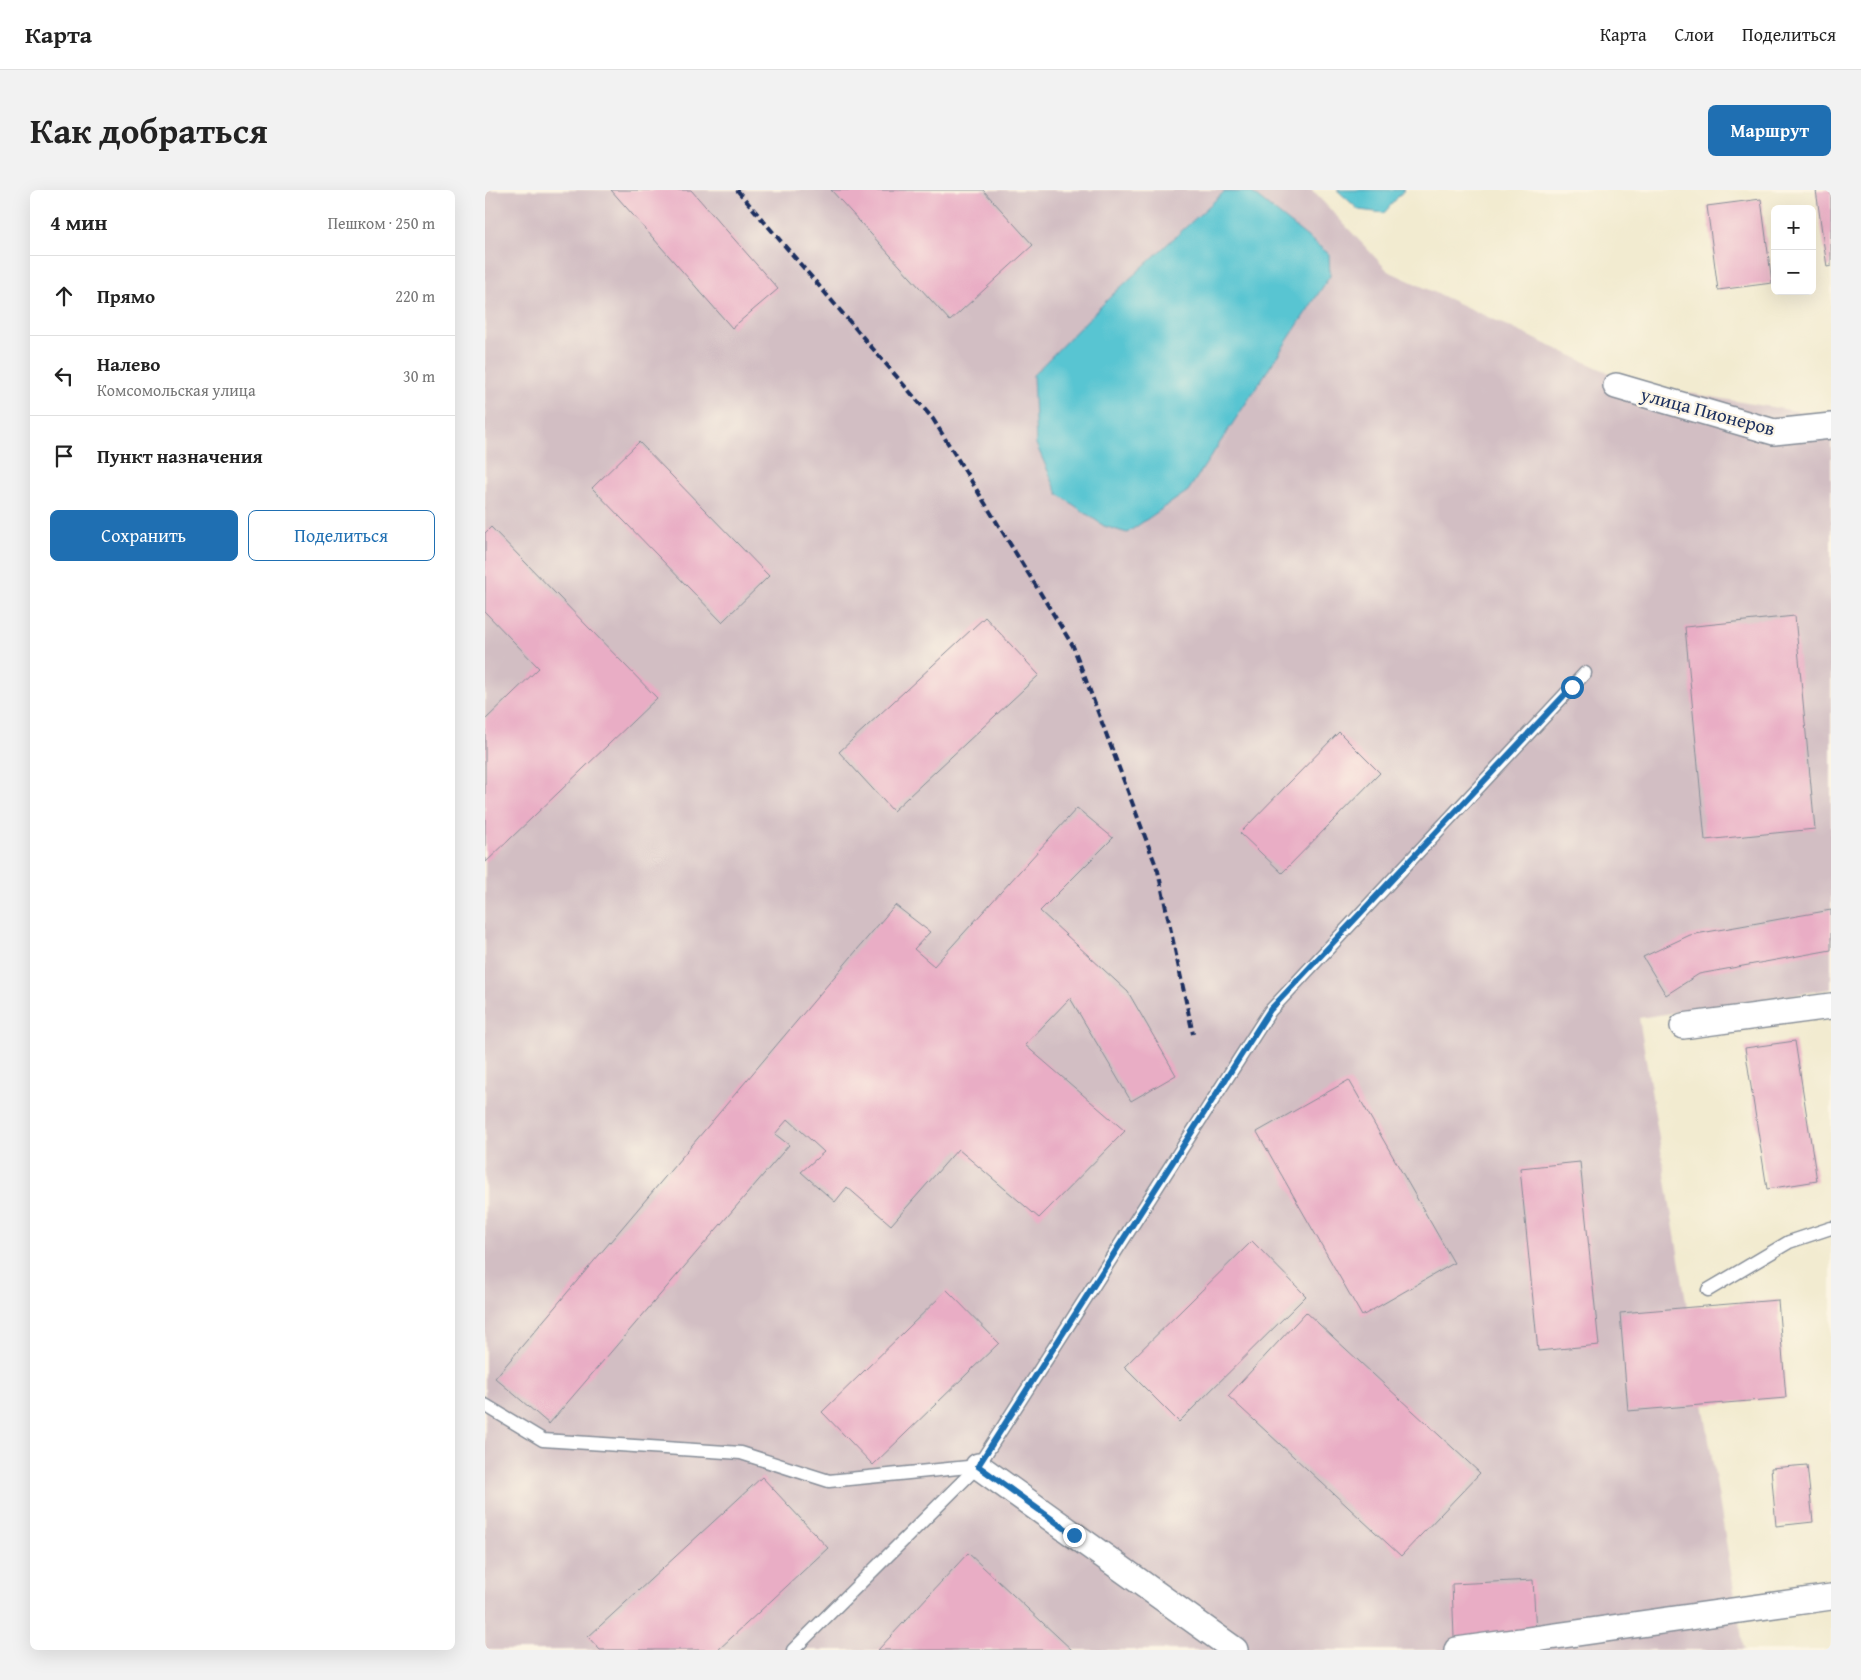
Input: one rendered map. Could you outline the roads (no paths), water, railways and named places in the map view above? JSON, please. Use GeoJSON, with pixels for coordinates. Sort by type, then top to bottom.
{"type":"FeatureCollection","features":[{"type":"Feature","properties":{"kind":"street","name":"улица Пионеров"},"geometry":{"type":"LineString","coordinates":[[1616,386],[1774,432],[1831,426]]}},
{"type":"Feature","properties":{"kind":"street"},"geometry":{"type":"LineString","coordinates":[[1683,1026],[1831,1006]]}},
{"type":"Feature","properties":{"kind":"street"},"geometry":{"type":"LineString","coordinates":[[978,1466],[1235,1650]]}},
{"type":"Feature","properties":{"kind":"street"},"geometry":{"type":"LineString","coordinates":[[1457,1650],[1831,1597]]}},
{"type":"Feature","properties":{"kind":"lane"},"geometry":{"type":"LineString","coordinates":[[793,1650],[978,1466],[1270,1010],[1585,673]]}},
{"type":"Feature","properties":{"kind":"lane"},"geometry":{"type":"LineString","coordinates":[[1708,1290],[1789,1242],[1831,1228]]}},
{"type":"Feature","properties":{"kind":"lane"},"geometry":{"type":"LineString","coordinates":[[485,1405],[543,1440],[741,1453],[829,1481],[978,1466]]}},
{"type":"Feature","properties":{"kind":"water"},"geometry":{"type":"Polygon","coordinates":[[[1337,190],[1404,190],[1384,213],[1359,210],[1337,190]]]}},
{"type":"Feature","properties":{"kind":"water"},"geometry":{"type":"Polygon","coordinates":[[[1224,192],[1251,192],[1329,254],[1330,276],[1188,491],[1127,533],[1104,526],[1058,494],[1036,444],[1033,375],[1111,296],[1224,192]]]}},
{"type":"Feature","properties":{"kind":"railway"},"geometry":{"type":"LineString","coordinates":[[737,190],[933,419],[1073,646],[1158,871],[1193,1034]]}}]}
